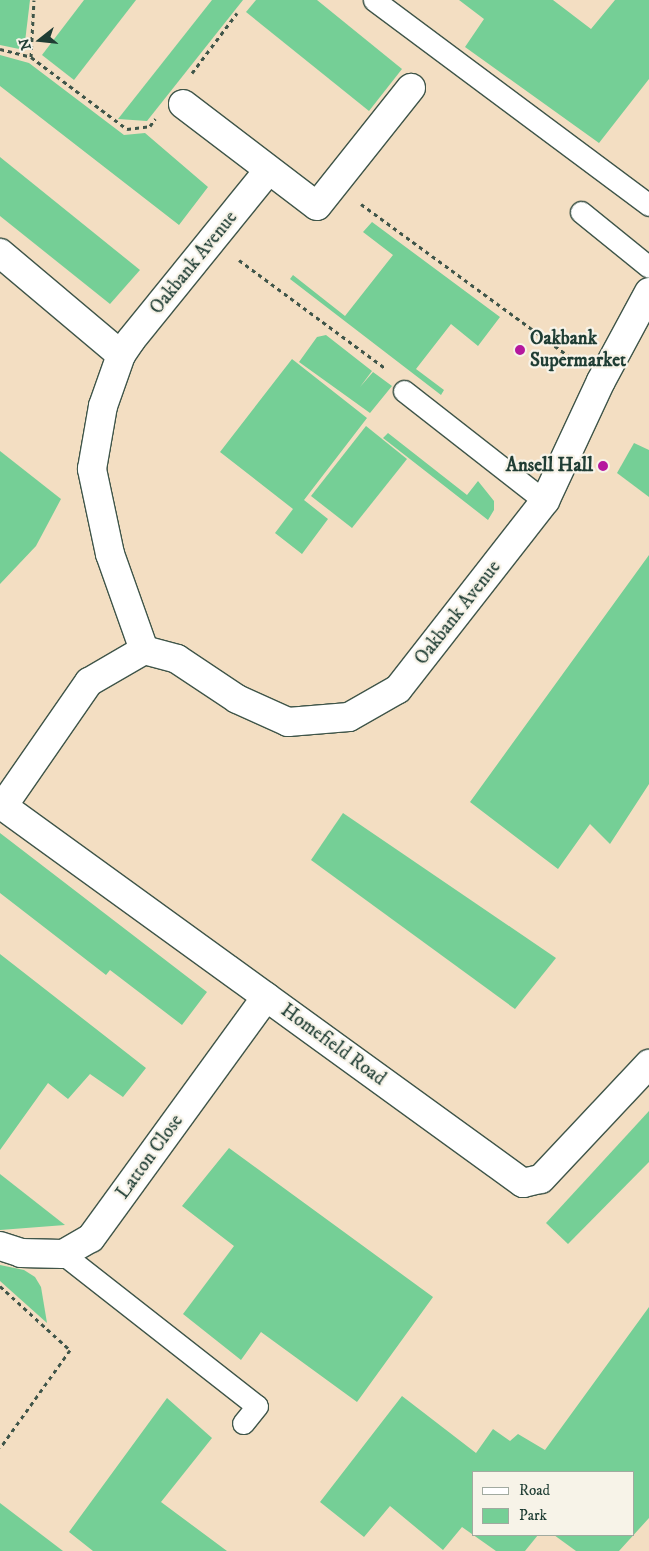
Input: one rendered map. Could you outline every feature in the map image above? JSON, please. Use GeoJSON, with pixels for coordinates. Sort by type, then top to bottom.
{"type":"FeatureCollection","features":[{"type":"Feature","properties":{"kind":"street"},"geometry":{"type":"LineString","coordinates":[[178,101],[268,171],[317,206],[411,88]]}},
{"type":"Feature","properties":{"kind":"street","name":"Oakbank Avenue"},"geometry":{"type":"LineString","coordinates":[[268,171],[121,355],[103,406],[92,469],[110,554],[144,650],[177,659],[237,699],[288,722],[349,717],[398,689],[545,501],[601,380],[649,292]]}},
{"type":"Feature","properties":{"kind":"street"},"geometry":{"type":"LineString","coordinates":[[0,253],[121,355]]}},
{"type":"Feature","properties":{"kind":"street"},"geometry":{"type":"LineString","coordinates":[[1,805],[89,682],[144,650]]}},
{"type":"Feature","properties":{"kind":"street","name":"Homefield Road"},"geometry":{"type":"LineString","coordinates":[[1,805],[523,1183],[541,1179],[649,1064]]}},
{"type":"Feature","properties":{"kind":"street","name":"Latton Close"},"geometry":{"type":"LineString","coordinates":[[63,1254],[91,1238],[266,997]]}},
{"type":"Feature","properties":{"kind":"street"},"geometry":{"type":"LineString","coordinates":[[0,1246],[22,1253],[63,1254]]}},
{"type":"Feature","properties":{"kind":"lane"},"geometry":{"type":"LineString","coordinates":[[374,0],[649,205]]}},
{"type":"Feature","properties":{"kind":"lane"},"geometry":{"type":"LineString","coordinates":[[581,212],[649,267]]}},
{"type":"Feature","properties":{"kind":"lane"},"geometry":{"type":"LineString","coordinates":[[404,391],[545,501]]}},
{"type":"Feature","properties":{"kind":"lane"},"geometry":{"type":"LineString","coordinates":[[63,1254],[257,1406],[243,1423]]}},
{"type":"Feature","properties":{"kind":"path"},"geometry":{"type":"LineString","coordinates":[[31,57],[34,0]]}},
{"type":"Feature","properties":{"kind":"path"},"geometry":{"type":"LineString","coordinates":[[0,50],[31,57],[127,129],[150,126],[178,101],[237,13]]}},
{"type":"Feature","properties":{"kind":"path"},"geometry":{"type":"LineString","coordinates":[[335,184],[601,380]]}},
{"type":"Feature","properties":{"kind":"path"},"geometry":{"type":"LineString","coordinates":[[213,240],[403,382],[399,387],[404,391]]}},
{"type":"Feature","properties":{"kind":"path"},"geometry":{"type":"LineString","coordinates":[[0,1286],[70,1350],[0,1448]]}},
{"type":"Feature","properties":{"kind":"green space"},"geometry":{"type":"Polygon","coordinates":[[[0,0],[30,0],[24,50],[0,45],[0,0]]]}},
{"type":"Feature","properties":{"kind":"green space"},"geometry":{"type":"Polygon","coordinates":[[[84,0],[136,0],[74,80],[42,55],[84,0]]]}},
{"type":"Feature","properties":{"kind":"green space"},"geometry":{"type":"Polygon","coordinates":[[[212,0],[243,0],[147,121],[118,119],[212,0]]]}},
{"type":"Feature","properties":{"kind":"green space"},"geometry":{"type":"Polygon","coordinates":[[[256,0],[317,0],[402,69],[369,111],[246,12],[256,0]]]}},
{"type":"Feature","properties":{"kind":"green space"},"geometry":{"type":"Polygon","coordinates":[[[459,0],[553,0],[591,29],[615,0],[649,0],[649,79],[599,143],[465,47],[484,19],[459,0]]]}},
{"type":"Feature","properties":{"kind":"green space"},"geometry":{"type":"Polygon","coordinates":[[[0,55],[29,63],[124,135],[145,133],[208,187],[179,225],[0,86],[0,55]]]}},
{"type":"Feature","properties":{"kind":"green space"},"geometry":{"type":"Polygon","coordinates":[[[0,157],[140,270],[110,304],[0,216],[0,157]]]}},
{"type":"Feature","properties":{"kind":"green space"},"geometry":{"type":"Polygon","coordinates":[[[372,222],[500,317],[478,346],[451,324],[416,369],[444,390],[441,395],[290,279],[293,275],[345,316],[393,255],[363,232],[372,222]]]}},
{"type":"Feature","properties":{"kind":"green space"},"geometry":{"type":"Polygon","coordinates":[[[326,335],[372,371],[360,387],[373,372],[392,386],[370,413],[299,362],[317,337],[326,335]]]}},
{"type":"Feature","properties":{"kind":"green space"},"geometry":{"type":"Polygon","coordinates":[[[292,359],[367,418],[304,500],[328,519],[302,554],[275,533],[293,509],[220,452],[292,359]]]}},
{"type":"Feature","properties":{"kind":"green space"},"geometry":{"type":"Polygon","coordinates":[[[366,426],[407,459],[352,528],[311,496],[366,426]]]}},
{"type":"Feature","properties":{"kind":"green space"},"geometry":{"type":"Polygon","coordinates":[[[388,433],[467,495],[478,481],[494,501],[494,510],[488,520],[383,438],[388,433]]]}},
{"type":"Feature","properties":{"kind":"green space"},"geometry":{"type":"Polygon","coordinates":[[[634,443],[649,450],[649,497],[617,473],[634,443]]]}},
{"type":"Feature","properties":{"kind":"green space"},"geometry":{"type":"Polygon","coordinates":[[[0,451],[61,499],[36,546],[0,584],[0,451]]]}},
{"type":"Feature","properties":{"kind":"green space"},"geometry":{"type":"Polygon","coordinates":[[[649,555],[649,784],[610,844],[590,824],[558,869],[470,802],[649,555]]]}},
{"type":"Feature","properties":{"kind":"green space"},"geometry":{"type":"Polygon","coordinates":[[[343,813],[556,958],[515,1009],[311,860],[343,813]]]}},
{"type":"Feature","properties":{"kind":"green space"},"geometry":{"type":"Polygon","coordinates":[[[0,833],[207,992],[182,1025],[110,970],[106,975],[0,893],[0,833]]]}},
{"type":"Feature","properties":{"kind":"green space"},"geometry":{"type":"Polygon","coordinates":[[[0,954],[146,1068],[123,1097],[90,1074],[68,1099],[48,1083],[0,1150],[0,954]]]}},
{"type":"Feature","properties":{"kind":"green space"},"geometry":{"type":"Polygon","coordinates":[[[649,1111],[649,1162],[568,1244],[546,1223],[649,1111]]]}},
{"type":"Feature","properties":{"kind":"green space"},"geometry":{"type":"Polygon","coordinates":[[[229,1148],[433,1297],[357,1402],[261,1332],[241,1360],[183,1314],[234,1246],[182,1206],[229,1148]]]}},
{"type":"Feature","properties":{"kind":"green space"},"geometry":{"type":"Polygon","coordinates":[[[0,1174],[65,1225],[0,1230],[0,1174]]]}},
{"type":"Feature","properties":{"kind":"green space"},"geometry":{"type":"Polygon","coordinates":[[[0,1265],[24,1270],[35,1277],[41,1287],[47,1323],[0,1281],[0,1265]]]}},
{"type":"Feature","properties":{"kind":"green space"},"geometry":{"type":"Polygon","coordinates":[[[649,1307],[649,1518],[634,1534],[634,1471],[472,1471],[472,1534],[462,1527],[443,1550],[390,1506],[364,1537],[320,1502],[402,1396],[476,1453],[493,1429],[510,1441],[518,1434],[545,1450],[649,1307]]]}},
{"type":"Feature","properties":{"kind":"green space"},"geometry":{"type":"Polygon","coordinates":[[[167,1398],[212,1438],[161,1502],[227,1551],[93,1551],[69,1532],[167,1398]]]}},
{"type":"Feature","properties":{"kind":"green space"},"geometry":{"type":"Polygon","coordinates":[[[0,1503],[63,1551],[0,1551],[0,1503]]]}},
{"type":"Feature","properties":{"kind":"green space"},"geometry":{"type":"Polygon","coordinates":[[[474,1536],[537,1536],[525,1551],[496,1551],[474,1536]]]}},
{"type":"Feature","properties":{"kind":"green space"},"geometry":{"type":"Polygon","coordinates":[[[555,1536],[633,1536],[619,1551],[576,1551],[555,1536]]]}},
{"type":"Feature","properties":{"kind":"place","name":"Oakbank Supermarket"},"geometry":{"type":"Point","coordinates":[520,350]}},
{"type":"Feature","properties":{"kind":"place","name":"Ansell Hall"},"geometry":{"type":"Point","coordinates":[603,466]}}]}
